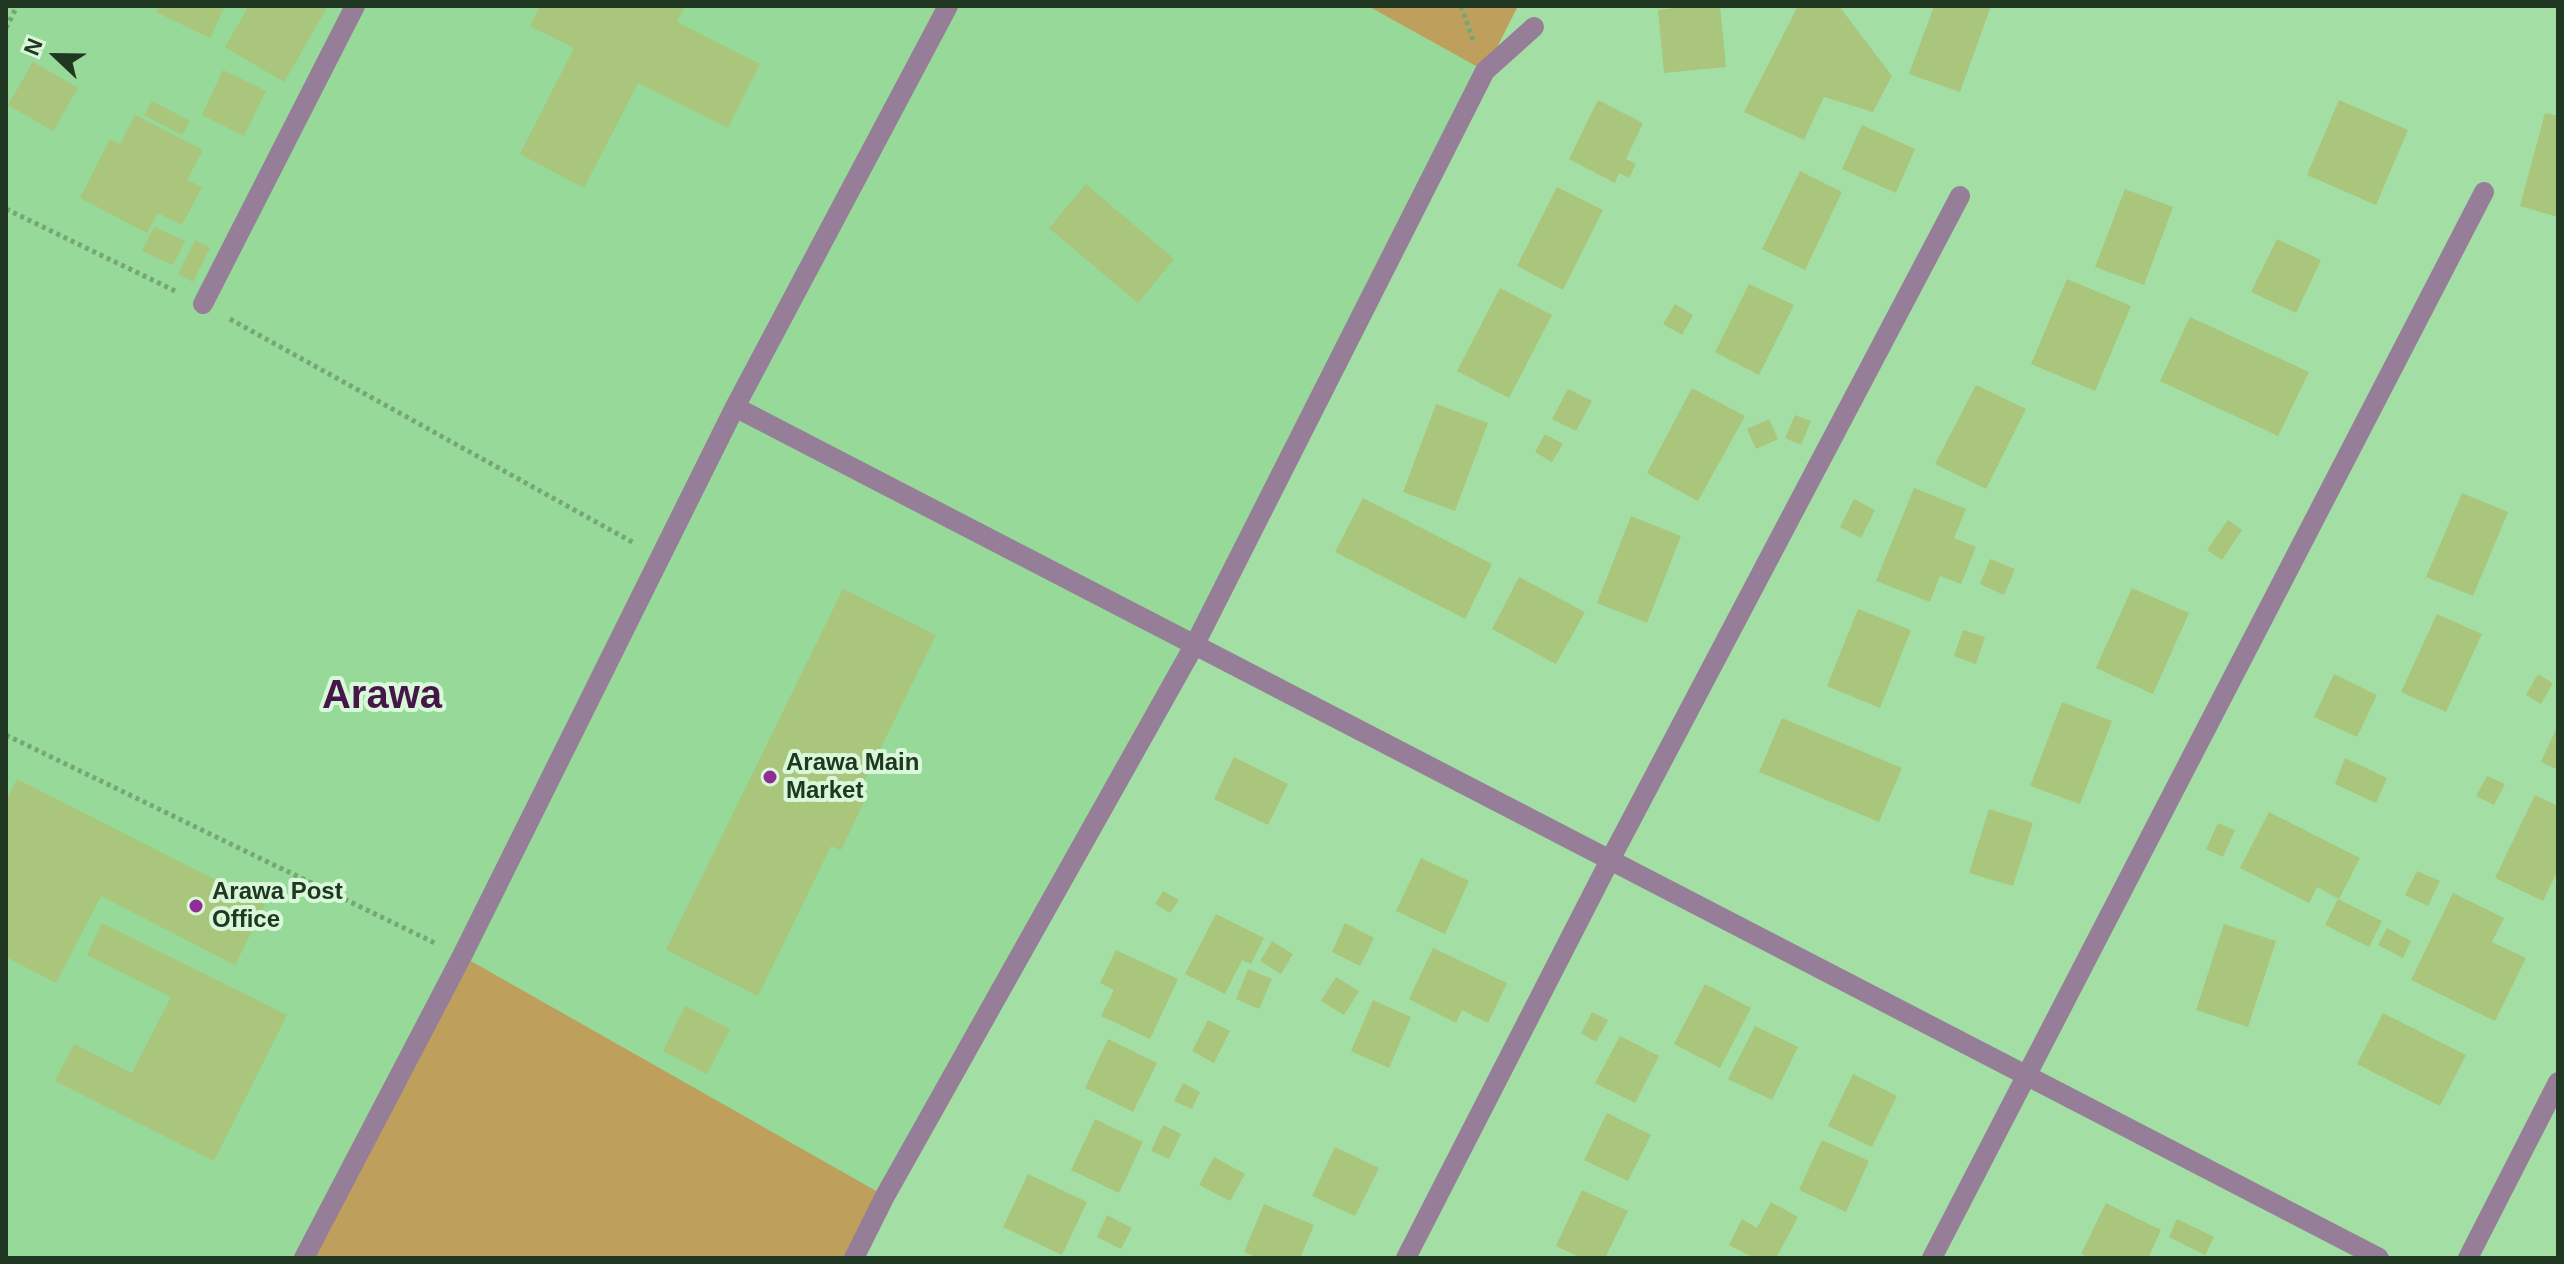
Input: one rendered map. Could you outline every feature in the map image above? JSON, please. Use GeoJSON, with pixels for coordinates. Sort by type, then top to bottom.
{"type":"FeatureCollection","features":[{"type":"Feature","properties":{"kind":"street"},"geometry":{"type":"LineString","coordinates":[[203,304],[355,6]]}},
{"type":"Feature","properties":{"kind":"street"},"geometry":{"type":"LineString","coordinates":[[304,1258],[462,956],[735,407],[948,6]]}},
{"type":"Feature","properties":{"kind":"street"},"geometry":{"type":"LineString","coordinates":[[854,1258],[1195,644],[1485,71],[1534,27]]}},
{"type":"Feature","properties":{"kind":"street"},"geometry":{"type":"LineString","coordinates":[[1932,1258],[2484,192]]}},
{"type":"Feature","properties":{"kind":"street"},"geometry":{"type":"LineString","coordinates":[[1406,1258],[1610,860],[1960,196]]}},
{"type":"Feature","properties":{"kind":"street"},"geometry":{"type":"LineString","coordinates":[[735,407],[2379,1258]]}},
{"type":"Feature","properties":{"kind":"street"},"geometry":{"type":"LineString","coordinates":[[2468,1258],[2558,1082]]}},
{"type":"Feature","properties":{"kind":"path"},"geometry":{"type":"LineString","coordinates":[[6,28],[17,6]]}},
{"type":"Feature","properties":{"kind":"path"},"geometry":{"type":"LineString","coordinates":[[6,209],[203,304],[659,558]]}},
{"type":"Feature","properties":{"kind":"path"},"geometry":{"type":"LineString","coordinates":[[6,735],[462,956]]}},
{"type":"Feature","properties":{"kind":"shaded area"},"geometry":{"type":"Polygon","coordinates":[[[6,6],[1368,6],[1485,71],[1195,644],[885,1196],[304,1258],[6,1258],[6,6]]]}},
{"type":"Feature","properties":{"kind":"shaded area"},"geometry":{"type":"Polygon","coordinates":[[[1368,6],[1518,6],[1485,71],[1368,6]]]}},
{"type":"Feature","properties":{"kind":"shaded area"},"geometry":{"type":"Polygon","coordinates":[[[462,956],[885,1196],[854,1258],[304,1258],[462,956]]]}},
{"type":"Feature","properties":{"kind":"building"},"geometry":{"type":"Polygon","coordinates":[[[159,6],[225,6],[210,38],[156,12],[159,6]]]}},
{"type":"Feature","properties":{"kind":"building"},"geometry":{"type":"Polygon","coordinates":[[[249,6],[328,6],[284,82],[225,47],[249,6]]]}},
{"type":"Feature","properties":{"kind":"building"},"geometry":{"type":"Polygon","coordinates":[[[540,6],[685,6],[677,22],[760,64],[728,128],[638,83],[584,188],[520,154],[574,48],[530,26],[540,6]]]}},
{"type":"Feature","properties":{"kind":"building"},"geometry":{"type":"Polygon","coordinates":[[[1720,6],[1726,67],[1664,73],[1658,10],[1720,6]]]}},
{"type":"Feature","properties":{"kind":"building"},"geometry":{"type":"Polygon","coordinates":[[[1798,6],[1839,6],[1892,76],[1873,112],[1824,97],[1804,140],[1744,112],[1798,6]]]}},
{"type":"Feature","properties":{"kind":"building"},"geometry":{"type":"Polygon","coordinates":[[[1934,6],[1991,6],[1960,92],[1909,74],[1934,6]]]}},
{"type":"Feature","properties":{"kind":"building"},"geometry":{"type":"Polygon","coordinates":[[[33,62],[78,88],[53,131],[8,105],[33,62]]]}},
{"type":"Feature","properties":{"kind":"building"},"geometry":{"type":"Polygon","coordinates":[[[223,70],[266,91],[244,136],[202,115],[223,70]]]}},
{"type":"Feature","properties":{"kind":"building"},"geometry":{"type":"Polygon","coordinates":[[[1598,100],[1643,123],[1626,159],[1636,164],[1629,178],[1619,173],[1615,183],[1569,159],[1598,100]]]}},
{"type":"Feature","properties":{"kind":"building"},"geometry":{"type":"Polygon","coordinates":[[[2339,100],[2408,130],[2376,205],[2307,175],[2339,100]]]}},
{"type":"Feature","properties":{"kind":"building"},"geometry":{"type":"Polygon","coordinates":[[[152,101],[190,121],[182,135],[144,115],[152,101]]]}},
{"type":"Feature","properties":{"kind":"building"},"geometry":{"type":"Polygon","coordinates":[[[2545,113],[2558,116],[2558,217],[2520,206],[2545,113]]]}},
{"type":"Feature","properties":{"kind":"building"},"geometry":{"type":"Polygon","coordinates":[[[135,115],[203,150],[187,180],[202,187],[182,225],[158,213],[147,233],[80,198],[110,139],[120,144],[135,115]]]}},
{"type":"Feature","properties":{"kind":"building"},"geometry":{"type":"Polygon","coordinates":[[[1862,125],[1915,149],[1896,193],[1842,169],[1862,125]]]}},
{"type":"Feature","properties":{"kind":"building"},"geometry":{"type":"Polygon","coordinates":[[[1800,171],[1842,192],[1805,270],[1762,249],[1800,171]]]}},
{"type":"Feature","properties":{"kind":"building"},"geometry":{"type":"Polygon","coordinates":[[[1086,184],[1174,259],[1138,303],[1049,228],[1086,184]]]}},
{"type":"Feature","properties":{"kind":"building"},"geometry":{"type":"Polygon","coordinates":[[[1557,187],[1603,210],[1563,290],[1517,266],[1557,187]]]}},
{"type":"Feature","properties":{"kind":"building"},"geometry":{"type":"Polygon","coordinates":[[[2125,189],[2173,207],[2144,285],[2095,267],[2125,189]]]}},
{"type":"Feature","properties":{"kind":"building"},"geometry":{"type":"Polygon","coordinates":[[[154,227],[185,241],[173,265],[142,251],[154,227]]]}},
{"type":"Feature","properties":{"kind":"building"},"geometry":{"type":"Polygon","coordinates":[[[2277,239],[2321,260],[2296,313],[2251,292],[2277,239]]]}},
{"type":"Feature","properties":{"kind":"building"},"geometry":{"type":"Polygon","coordinates":[[[195,240],[210,248],[193,282],[178,274],[195,240]]]}},
{"type":"Feature","properties":{"kind":"building"},"geometry":{"type":"Polygon","coordinates":[[[2067,279],[2131,306],[2095,391],[2031,364],[2067,279]]]}},
{"type":"Feature","properties":{"kind":"building"},"geometry":{"type":"Polygon","coordinates":[[[1749,284],[1794,305],[1759,375],[1715,352],[1749,284]]]}},
{"type":"Feature","properties":{"kind":"building"},"geometry":{"type":"Polygon","coordinates":[[[1500,288],[1552,315],[1509,398],[1457,371],[1500,288]]]}},
{"type":"Feature","properties":{"kind":"building"},"geometry":{"type":"Polygon","coordinates":[[[1675,304],[1693,315],[1682,335],[1663,324],[1675,304]]]}},
{"type":"Feature","properties":{"kind":"building"},"geometry":{"type":"Polygon","coordinates":[[[2190,317],[2309,372],[2278,436],[2160,381],[2190,317]]]}},
{"type":"Feature","properties":{"kind":"building"},"geometry":{"type":"Polygon","coordinates":[[[1976,385],[2026,409],[1986,489],[1935,464],[1976,385]]]}},
{"type":"Feature","properties":{"kind":"building"},"geometry":{"type":"Polygon","coordinates":[[[1692,388],[1745,416],[1698,501],[1647,473],[1692,388]]]}},
{"type":"Feature","properties":{"kind":"building"},"geometry":{"type":"Polygon","coordinates":[[[1568,389],[1592,401],[1576,431],[1552,419],[1568,389]]]}},
{"type":"Feature","properties":{"kind":"building"},"geometry":{"type":"Polygon","coordinates":[[[1436,404],[1488,423],[1455,511],[1403,492],[1436,404]]]}},
{"type":"Feature","properties":{"kind":"building"},"geometry":{"type":"Polygon","coordinates":[[[1795,415],[1811,421],[1801,445],[1785,438],[1795,415]]]}},
{"type":"Feature","properties":{"kind":"building"},"geometry":{"type":"Polygon","coordinates":[[[1769,419],[1778,439],[1756,449],[1747,429],[1769,419]]]}},
{"type":"Feature","properties":{"kind":"building"},"geometry":{"type":"Polygon","coordinates":[[[1545,434],[1563,444],[1552,462],[1535,452],[1545,434]]]}},
{"type":"Feature","properties":{"kind":"building"},"geometry":{"type":"Polygon","coordinates":[[[1914,488],[1966,509],[1954,538],[1976,547],[1961,584],[1940,576],[1930,602],[1876,581],[1914,488]]]}},
{"type":"Feature","properties":{"kind":"building"},"geometry":{"type":"Polygon","coordinates":[[[2462,493],[2508,512],[2473,596],[2426,577],[2462,493]]]}},
{"type":"Feature","properties":{"kind":"building"},"geometry":{"type":"Polygon","coordinates":[[[1363,498],[1492,564],[1465,619],[1335,552],[1363,498]]]}},
{"type":"Feature","properties":{"kind":"building"},"geometry":{"type":"Polygon","coordinates":[[[1854,499],[1875,510],[1861,538],[1840,527],[1854,499]]]}},
{"type":"Feature","properties":{"kind":"building"},"geometry":{"type":"Polygon","coordinates":[[[1631,516],[1681,536],[1647,623],[1597,603],[1631,516]]]}},
{"type":"Feature","properties":{"kind":"building"},"geometry":{"type":"Polygon","coordinates":[[[2228,520],[2242,530],[2222,560],[2207,550],[2228,520]]]}},
{"type":"Feature","properties":{"kind":"building"},"geometry":{"type":"Polygon","coordinates":[[[1990,559],[2015,569],[2004,595],[1980,584],[1990,559]]]}},
{"type":"Feature","properties":{"kind":"building"},"geometry":{"type":"Polygon","coordinates":[[[1519,577],[1585,612],[1556,664],[1492,629],[1519,577]]]}},
{"type":"Feature","properties":{"kind":"building"},"geometry":{"type":"Polygon","coordinates":[[[2132,588],[2189,613],[2153,694],[2096,668],[2132,588]]]}},
{"type":"Feature","properties":{"kind":"building"},"geometry":{"type":"Polygon","coordinates":[[[843,589],[936,635],[860,790],[868,794],[841,850],[831,846],[758,996],[666,950],[843,589]]]}},
{"type":"Feature","properties":{"kind":"building"},"geometry":{"type":"Polygon","coordinates":[[[1858,609],[1911,630],[1880,708],[1827,686],[1858,609]]]}},
{"type":"Feature","properties":{"kind":"building"},"geometry":{"type":"Polygon","coordinates":[[[2437,614],[2482,634],[2446,712],[2401,692],[2437,614]]]}},
{"type":"Feature","properties":{"kind":"building"},"geometry":{"type":"Polygon","coordinates":[[[1963,630],[1985,637],[1976,664],[1954,656],[1963,630]]]}},
{"type":"Feature","properties":{"kind":"building"},"geometry":{"type":"Polygon","coordinates":[[[2334,674],[2377,695],[2357,737],[2314,717],[2334,674]]]}},
{"type":"Feature","properties":{"kind":"building"},"geometry":{"type":"Polygon","coordinates":[[[2538,674],[2553,683],[2541,704],[2526,695],[2538,674]]]}},
{"type":"Feature","properties":{"kind":"building"},"geometry":{"type":"Polygon","coordinates":[[[2062,702],[2112,721],[2080,804],[2030,786],[2062,702]]]}},
{"type":"Feature","properties":{"kind":"building"},"geometry":{"type":"Polygon","coordinates":[[[1782,718],[1902,768],[1879,822],[1759,772],[1782,718]]]}},
{"type":"Feature","properties":{"kind":"building"},"geometry":{"type":"Polygon","coordinates":[[[2558,725],[2558,770],[2541,762],[2558,725]]]}},
{"type":"Feature","properties":{"kind":"building"},"geometry":{"type":"Polygon","coordinates":[[[1234,757],[1288,784],[1268,825],[1214,799],[1234,757]]]}},
{"type":"Feature","properties":{"kind":"building"},"geometry":{"type":"Polygon","coordinates":[[[2345,758],[2387,778],[2376,803],[2335,784],[2345,758]]]}},
{"type":"Feature","properties":{"kind":"building"},"geometry":{"type":"Polygon","coordinates":[[[2487,776],[2505,784],[2494,805],[2476,796],[2487,776]]]}},
{"type":"Feature","properties":{"kind":"building"},"geometry":{"type":"Polygon","coordinates":[[[17,779],[265,905],[235,965],[101,896],[56,983],[6,957],[6,801],[17,779]]]}},
{"type":"Feature","properties":{"kind":"building"},"geometry":{"type":"Polygon","coordinates":[[[2535,795],[2558,806],[2558,870],[2543,901],[2495,878],[2535,795]]]}},
{"type":"Feature","properties":{"kind":"building"},"geometry":{"type":"Polygon","coordinates":[[[1989,809],[2033,823],[2013,886],[1969,873],[1989,809]]]}},
{"type":"Feature","properties":{"kind":"building"},"geometry":{"type":"Polygon","coordinates":[[[2269,812],[2360,858],[2339,899],[2317,887],[2309,903],[2240,868],[2269,812]]]}},
{"type":"Feature","properties":{"kind":"building"},"geometry":{"type":"Polygon","coordinates":[[[2218,823],[2235,830],[2223,857],[2206,849],[2218,823]]]}},
{"type":"Feature","properties":{"kind":"building"},"geometry":{"type":"Polygon","coordinates":[[[1421,858],[1469,881],[1445,934],[1396,911],[1421,858]]]}},
{"type":"Feature","properties":{"kind":"building"},"geometry":{"type":"Polygon","coordinates":[[[2417,871],[2440,881],[2428,906],[2405,895],[2417,871]]]}},
{"type":"Feature","properties":{"kind":"building"},"geometry":{"type":"Polygon","coordinates":[[[1163,891],[1179,900],[1170,913],[1155,904],[1163,891]]]}},
{"type":"Feature","properties":{"kind":"building"},"geometry":{"type":"Polygon","coordinates":[[[2453,893],[2504,918],[2492,942],[2526,958],[2495,1021],[2411,980],[2453,893]]]}},
{"type":"Feature","properties":{"kind":"building"},"geometry":{"type":"Polygon","coordinates":[[[2338,899],[2382,921],[2369,947],[2325,925],[2338,899]]]}},
{"type":"Feature","properties":{"kind":"building"},"geometry":{"type":"Polygon","coordinates":[[[1216,914],[1264,938],[1251,964],[1242,960],[1225,994],[1185,974],[1216,914]]]}},
{"type":"Feature","properties":{"kind":"building"},"geometry":{"type":"Polygon","coordinates":[[[102,923],[287,1015],[214,1161],[55,1081],[74,1044],[132,1073],[171,997],[87,955],[102,923]]]}},
{"type":"Feature","properties":{"kind":"building"},"geometry":{"type":"Polygon","coordinates":[[[1345,923],[1374,938],[1360,966],[1332,952],[1345,923]]]}},
{"type":"Feature","properties":{"kind":"building"},"geometry":{"type":"Polygon","coordinates":[[[2224,924],[2276,941],[2248,1027],[2196,1010],[2224,924]]]}},
{"type":"Feature","properties":{"kind":"building"},"geometry":{"type":"Polygon","coordinates":[[[2387,928],[2411,941],[2403,958],[2378,945],[2387,928]]]}},
{"type":"Feature","properties":{"kind":"building"},"geometry":{"type":"Polygon","coordinates":[[[1272,941],[1293,954],[1281,974],[1260,961],[1272,941]]]}},
{"type":"Feature","properties":{"kind":"building"},"geometry":{"type":"Polygon","coordinates":[[[1433,948],[1507,983],[1488,1023],[1462,1010],[1456,1023],[1409,999],[1433,948]]]}},
{"type":"Feature","properties":{"kind":"building"},"geometry":{"type":"Polygon","coordinates":[[[1116,950],[1178,979],[1150,1039],[1101,1016],[1114,990],[1100,983],[1116,950]]]}},
{"type":"Feature","properties":{"kind":"building"},"geometry":{"type":"Polygon","coordinates":[[[1248,969],[1272,979],[1259,1009],[1236,999],[1248,969]]]}},
{"type":"Feature","properties":{"kind":"building"},"geometry":{"type":"Polygon","coordinates":[[[1336,977],[1359,991],[1344,1015],[1321,1001],[1336,977]]]}},
{"type":"Feature","properties":{"kind":"building"},"geometry":{"type":"Polygon","coordinates":[[[1705,984],[1751,1008],[1720,1068],[1674,1044],[1705,984]]]}},
{"type":"Feature","properties":{"kind":"building"},"geometry":{"type":"Polygon","coordinates":[[[1373,1000],[1411,1017],[1389,1068],[1351,1051],[1373,1000]]]}},
{"type":"Feature","properties":{"kind":"building"},"geometry":{"type":"Polygon","coordinates":[[[685,1006],[730,1029],[707,1074],[663,1051],[685,1006]]]}},
{"type":"Feature","properties":{"kind":"building"},"geometry":{"type":"Polygon","coordinates":[[[1592,1012],[1608,1020],[1596,1042],[1581,1033],[1592,1012]]]}},
{"type":"Feature","properties":{"kind":"building"},"geometry":{"type":"Polygon","coordinates":[[[2383,1013],[2466,1055],[2440,1106],[2357,1064],[2383,1013]]]}},
{"type":"Feature","properties":{"kind":"building"},"geometry":{"type":"Polygon","coordinates":[[[1208,1020],[1230,1031],[1214,1063],[1192,1051],[1208,1020]]]}},
{"type":"Feature","properties":{"kind":"building"},"geometry":{"type":"Polygon","coordinates":[[[1755,1026],[1798,1047],[1772,1100],[1728,1079],[1755,1026]]]}},
{"type":"Feature","properties":{"kind":"building"},"geometry":{"type":"Polygon","coordinates":[[[1620,1036],[1659,1056],[1635,1103],[1595,1083],[1620,1036]]]}},
{"type":"Feature","properties":{"kind":"building"},"geometry":{"type":"Polygon","coordinates":[[[1108,1039],[1157,1063],[1133,1112],[1085,1088],[1108,1039]]]}},
{"type":"Feature","properties":{"kind":"building"},"geometry":{"type":"Polygon","coordinates":[[[1853,1074],[1897,1096],[1872,1147],[1828,1126],[1853,1074]]]}},
{"type":"Feature","properties":{"kind":"building"},"geometry":{"type":"Polygon","coordinates":[[[1183,1083],[1200,1092],[1192,1109],[1174,1101],[1183,1083]]]}},
{"type":"Feature","properties":{"kind":"building"},"geometry":{"type":"Polygon","coordinates":[[[1607,1113],[1651,1135],[1628,1181],[1584,1160],[1607,1113]]]}},
{"type":"Feature","properties":{"kind":"building"},"geometry":{"type":"Polygon","coordinates":[[[1095,1119],[1143,1142],[1119,1193],[1071,1170],[1095,1119]]]}},
{"type":"Feature","properties":{"kind":"building"},"geometry":{"type":"Polygon","coordinates":[[[1163,1125],[1181,1134],[1169,1159],[1151,1151],[1163,1125]]]}},
{"type":"Feature","properties":{"kind":"building"},"geometry":{"type":"Polygon","coordinates":[[[1822,1140],[1869,1161],[1846,1212],[1799,1190],[1822,1140]]]}},
{"type":"Feature","properties":{"kind":"building"},"geometry":{"type":"Polygon","coordinates":[[[1335,1147],[1379,1168],[1355,1216],[1312,1196],[1335,1147]]]}},
{"type":"Feature","properties":{"kind":"building"},"geometry":{"type":"Polygon","coordinates":[[[1214,1157],[1245,1174],[1230,1201],[1199,1185],[1214,1157]]]}},
{"type":"Feature","properties":{"kind":"building"},"geometry":{"type":"Polygon","coordinates":[[[1028,1174],[1087,1202],[1062,1255],[1003,1227],[1028,1174]]]}},
{"type":"Feature","properties":{"kind":"building"},"geometry":{"type":"Polygon","coordinates":[[[1582,1190],[1628,1211],[1605,1258],[1581,1258],[1556,1246],[1582,1190]]]}},
{"type":"Feature","properties":{"kind":"building"},"geometry":{"type":"Polygon","coordinates":[[[1771,1202],[1798,1217],[1776,1258],[1754,1258],[1729,1245],[1742,1219],[1757,1228],[1771,1202]]]}},
{"type":"Feature","properties":{"kind":"building"},"geometry":{"type":"Polygon","coordinates":[[[2106,1203],[2161,1230],[2148,1258],[2090,1258],[2081,1254],[2106,1203]]]}},
{"type":"Feature","properties":{"kind":"building"},"geometry":{"type":"Polygon","coordinates":[[[1264,1204],[1314,1225],[1300,1258],[1258,1258],[1244,1252],[1264,1204]]]}},
{"type":"Feature","properties":{"kind":"building"},"geometry":{"type":"Polygon","coordinates":[[[1107,1215],[1132,1228],[1121,1249],[1097,1237],[1107,1215]]]}},
{"type":"Feature","properties":{"kind":"building"},"geometry":{"type":"Polygon","coordinates":[[[2177,1219],[2214,1237],[2205,1255],[2169,1237],[2177,1219]]]}},
{"type":"Feature","properties":{"kind":"place","name":"Arawa Main Market"},"geometry":{"type":"Point","coordinates":[770,777]}},
{"type":"Feature","properties":{"kind":"place","name":"Arawa Post Office"},"geometry":{"type":"Point","coordinates":[196,906]}},
{"type":"Feature","properties":{"kind":"district","name":"Arawa"},"geometry":{"type":"Point","coordinates":[382,697]}}]}
